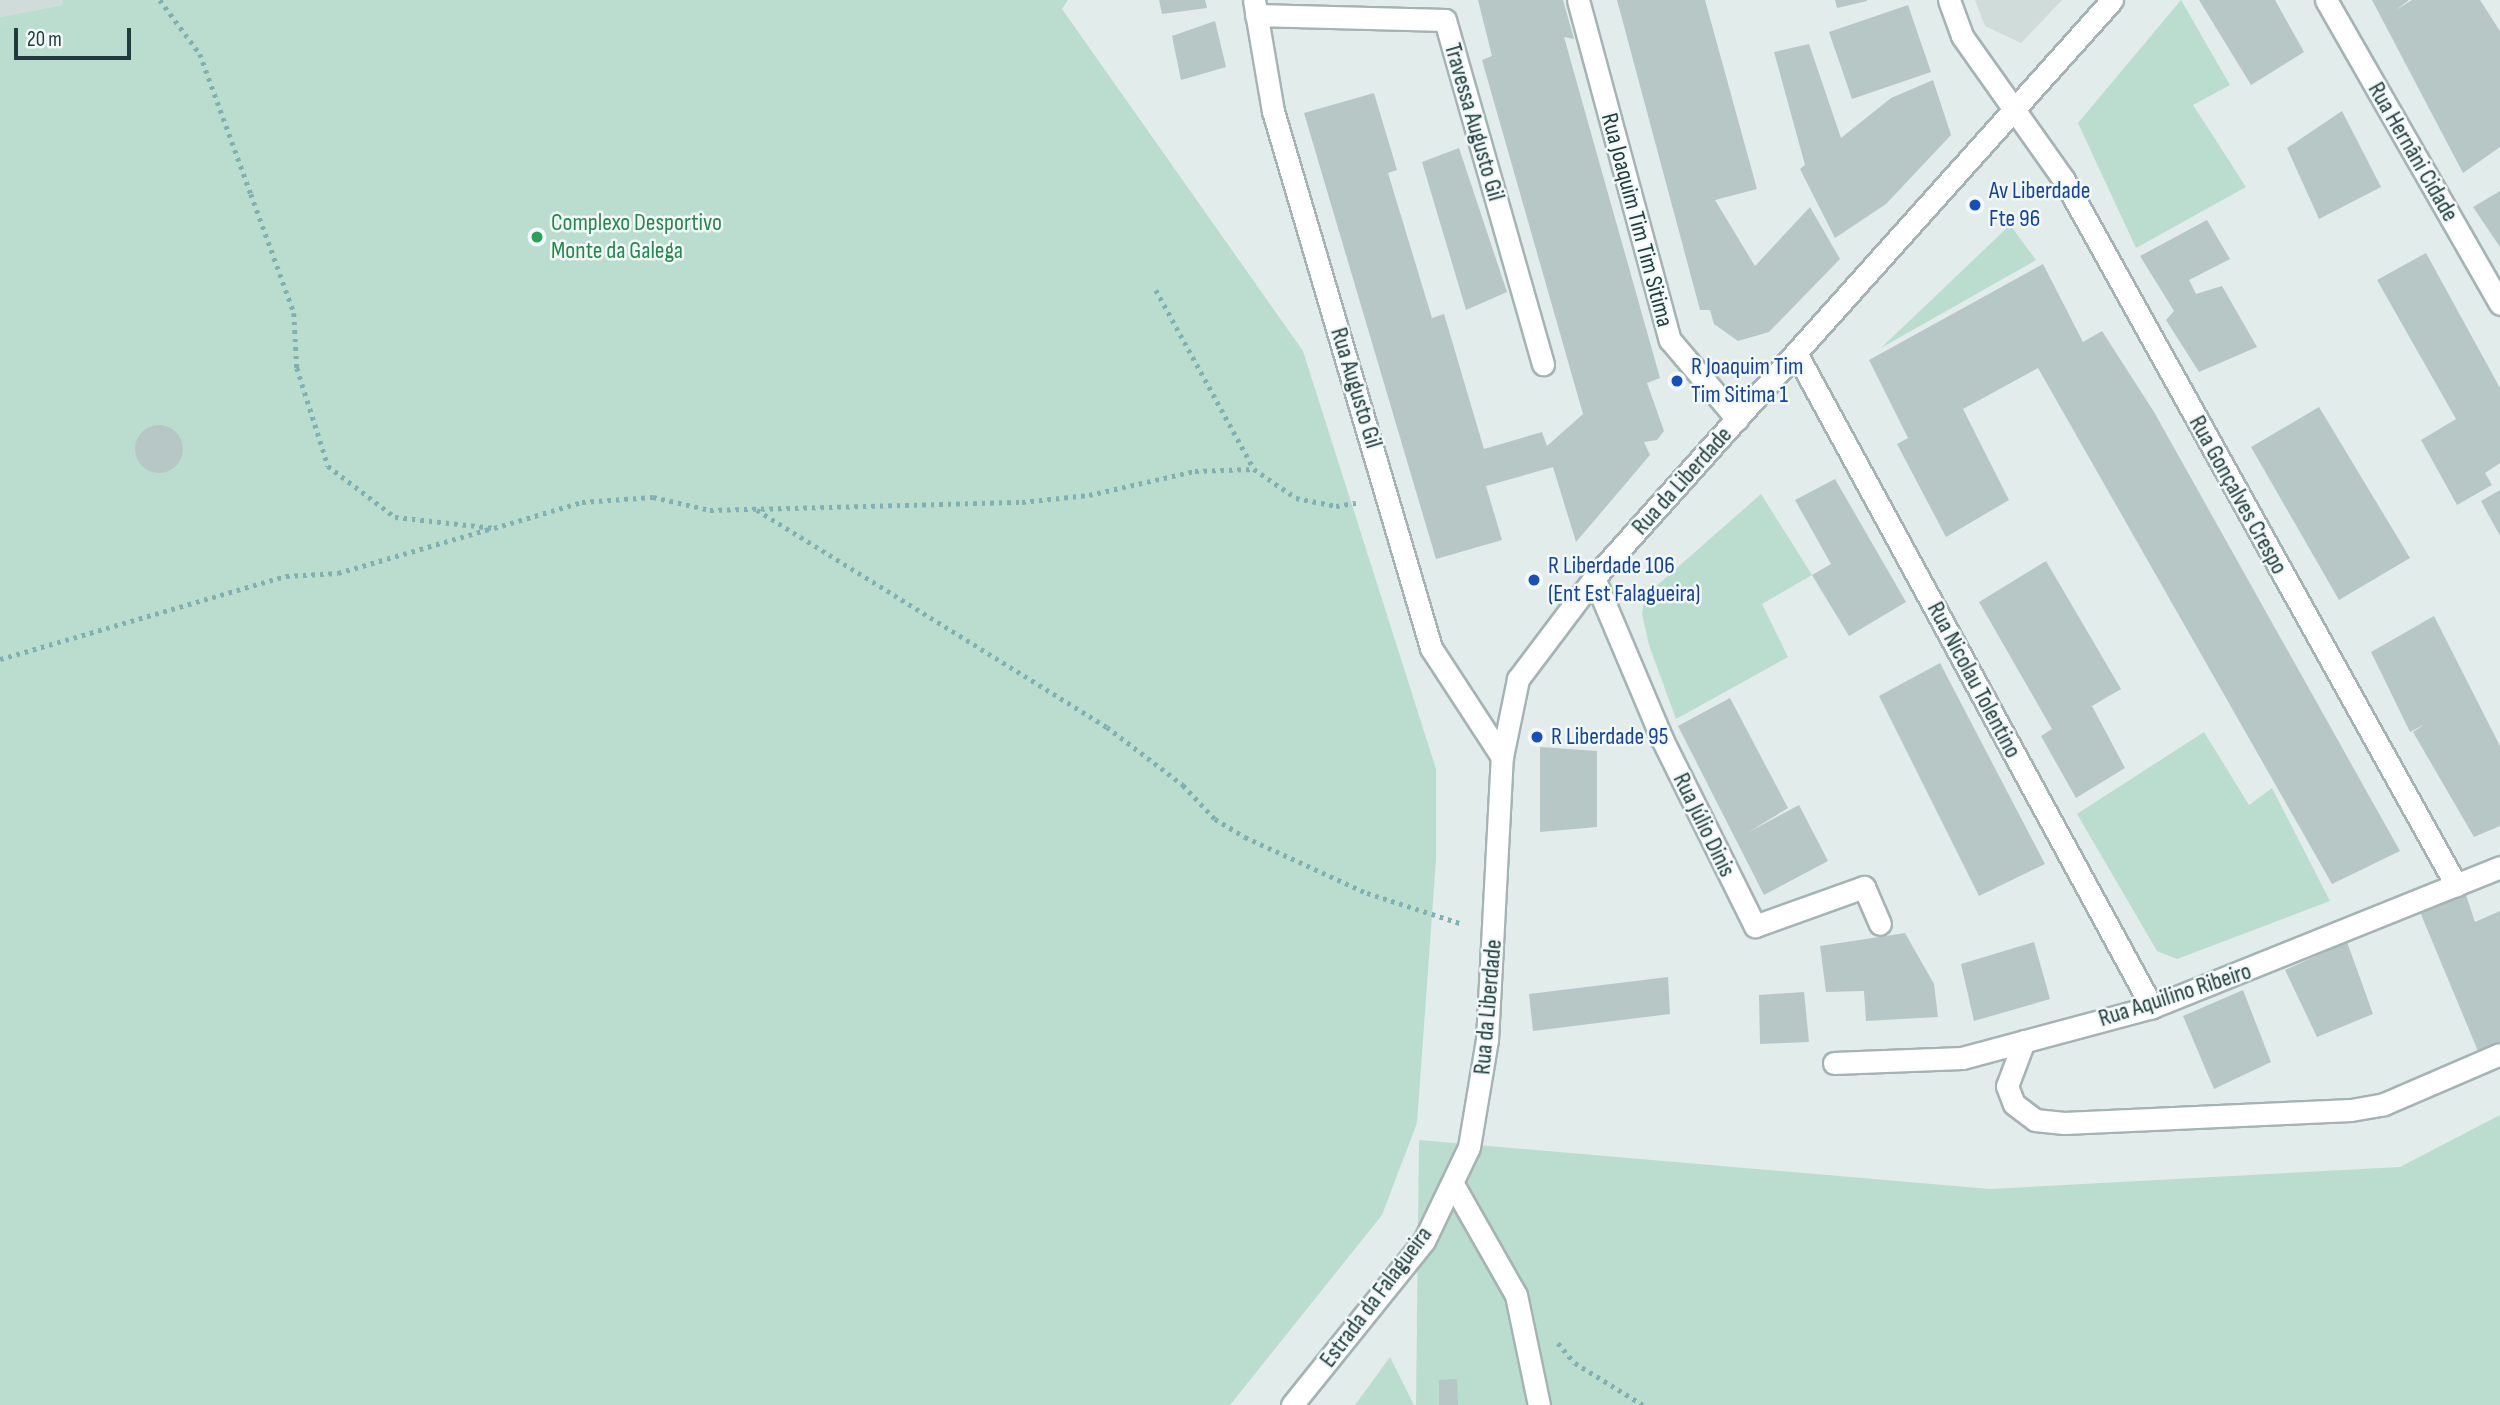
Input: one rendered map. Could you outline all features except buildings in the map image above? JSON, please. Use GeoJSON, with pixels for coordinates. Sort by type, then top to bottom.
{"type":"FeatureCollection","features":[{"type":"Feature","properties":{"kind":"street","name":"Rua Joaquim Tim Tim Sitima"},"geometry":{"type":"LineString","coordinates":[[1578,0],[1670,340],[1737,419]]}},
{"type":"Feature","properties":{"kind":"street","name":"Rua Gonçalves Crespo"},"geometry":{"type":"LineString","coordinates":[[1950,0],[1962,36],[2064,180],[2456,885]]}},
{"type":"Feature","properties":{"kind":"street","name":"Rua da Liberdade"},"geometry":{"type":"LineString","coordinates":[[1454,1186],[1478,1110],[1493,935],[1502,757],[1518,679],[1594,578],[2112,0]]}},
{"type":"Feature","properties":{"kind":"street","name":"Rua Hernâni Cidade"},"geometry":{"type":"LineString","coordinates":[[2326,0],[2500,304]]}},
{"type":"Feature","properties":{"kind":"street","name":"Travessa Augusto Gil"},"geometry":{"type":"LineString","coordinates":[[1255,8],[1445,20],[1543,364]]}},
{"type":"Feature","properties":{"kind":"street","name":"Rua Augusto Gil"},"geometry":{"type":"LineString","coordinates":[[1255,8],[1273,111],[1430,649],[1502,757]]}},
{"type":"Feature","properties":{"kind":"street","name":"Rua Nicolau Tolentino"},"geometry":{"type":"LineString","coordinates":[[1796,353],[2152,1007]]}},
{"type":"Feature","properties":{"kind":"street","name":"Rua Júlio Dinis"},"geometry":{"type":"LineString","coordinates":[[1594,578],[1662,739],[1755,926],[1864,887],[1880,924]]}},
{"type":"Feature","properties":{"kind":"street","name":"Rua Aquilino Ribeiro"},"geometry":{"type":"LineString","coordinates":[[1834,1063],[1962,1058],[2152,1007],[2500,867]]}},
{"type":"Feature","properties":{"kind":"street"},"geometry":{"type":"LineString","coordinates":[[2024,1041],[2007,1086],[2014,1104],[2035,1120],[2064,1123],[2351,1110],[2384,1104],[2500,1054]]}},
{"type":"Feature","properties":{"kind":"street","name":"Estrada da Falagueira"},"geometry":{"type":"LineString","coordinates":[[1292,1405],[1424,1241],[1454,1186]]}},
{"type":"Feature","properties":{"kind":"street"},"geometry":{"type":"LineString","coordinates":[[1454,1186],[1516,1295],[1539,1405]]}},
{"type":"Feature","properties":{"kind":"path"},"geometry":{"type":"LineString","coordinates":[[160,0],[200,54],[294,313],[297,368],[328,466],[395,517],[494,528]]}},
{"type":"Feature","properties":{"kind":"path"},"geometry":{"type":"LineString","coordinates":[[1156,290],[1254,470],[1296,498],[1336,506],[1388,499]]}},
{"type":"Feature","properties":{"kind":"path"},"geometry":{"type":"LineString","coordinates":[[0,659],[286,576],[338,573],[582,502],[653,497],[710,510],[1022,502],[1089,495],[1195,471],[1254,470]]}},
{"type":"Feature","properties":{"kind":"path"},"geometry":{"type":"LineString","coordinates":[[757,510],[1107,727],[1183,785],[1215,819],[1245,837],[1367,893],[1493,935]]}},
{"type":"Feature","properties":{"kind":"path"},"geometry":{"type":"LineString","coordinates":[[1550,1334],[1575,1363],[1643,1405]]}},
{"type":"Feature","properties":{"kind":"shaded area"},"geometry":{"type":"Polygon","coordinates":[[[0,0],[63,0],[62,5],[0,17],[0,0]]]}},
{"type":"Feature","properties":{"kind":"shaded area"},"geometry":{"type":"Polygon","coordinates":[[[1975,0],[2062,0],[2021,43],[1985,26],[1975,0]]]}},
{"type":"Feature","properties":{"kind":"green space"},"geometry":{"type":"Polygon","coordinates":[[[63,0],[1068,0],[1062,9],[1303,351],[1436,769],[1436,860],[1417,1123],[1382,1215],[1230,1405],[0,1405],[0,17],[62,5],[63,0]]]}},
{"type":"Feature","properties":{"kind":"green space"},"geometry":{"type":"Polygon","coordinates":[[[2181,0],[2230,85],[2193,105],[2246,187],[2136,248],[2078,123],[2181,0]]]}},
{"type":"Feature","properties":{"kind":"green space"},"geometry":{"type":"Polygon","coordinates":[[[2010,225],[2036,260],[1881,348],[2010,225]]]}},
{"type":"Feature","properties":{"kind":"green space"},"geometry":{"type":"Polygon","coordinates":[[[1761,494],[1812,575],[1762,604],[1788,657],[1676,719],[1649,645],[1642,614],[1645,596],[1761,494]]]}},
{"type":"Feature","properties":{"kind":"green space"},"geometry":{"type":"Polygon","coordinates":[[[2204,732],[2249,805],[2272,788],[2330,901],[2177,959],[2157,951],[2077,814],[2204,732]]]}},
{"type":"Feature","properties":{"kind":"green space"},"geometry":{"type":"Polygon","coordinates":[[[2500,1115],[2500,1405],[1416,1405],[1419,1140],[1990,1189],[2400,1167],[2500,1115]]]}},
{"type":"Feature","properties":{"kind":"green space"},"geometry":{"type":"Polygon","coordinates":[[[1390,1357],[1414,1405],[1355,1405],[1390,1357]]]}},
{"type":"Feature","properties":{"kind":"place","name":"Av Liberdade Fte 96"},"geometry":{"type":"Point","coordinates":[1975,205]}},
{"type":"Feature","properties":{"kind":"place","name":"Complexo Desportivo Monte da Galega"},"geometry":{"type":"Point","coordinates":[537,237]}},
{"type":"Feature","properties":{"kind":"place","name":"R Joaquim Tim Tim Sitima 1"},"geometry":{"type":"Point","coordinates":[1677,381]}},
{"type":"Feature","properties":{"kind":"place","name":"R Liberdade 106 (Ent Est Falagueira)"},"geometry":{"type":"Point","coordinates":[1534,580]}},
{"type":"Feature","properties":{"kind":"place","name":"R Liberdade 95"},"geometry":{"type":"Point","coordinates":[1537,737]}}]}
